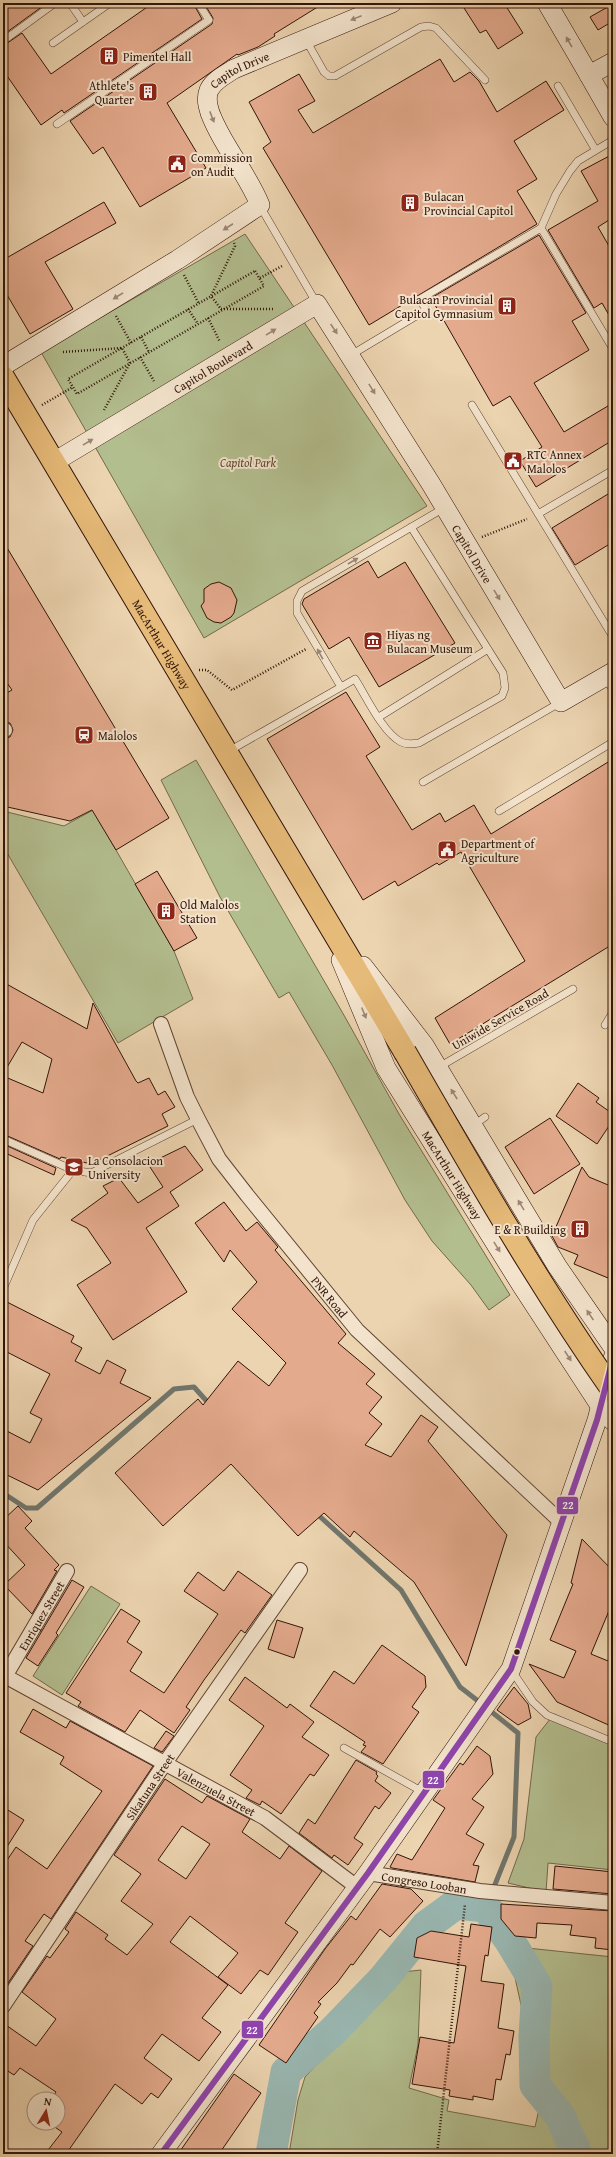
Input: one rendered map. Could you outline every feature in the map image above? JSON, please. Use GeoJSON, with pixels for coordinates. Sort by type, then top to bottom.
{"type":"FeatureCollection","features":[{"type":"Feature","properties":{"kind":"highway","name":"MacArthur Highway"},"geometry":{"type":"LineString","coordinates":[[3,377],[405,1052],[445,1124],[565,1323],[607,1399]]}},
{"type":"Feature","properties":{"kind":"main road"},"geometry":{"type":"LineString","coordinates":[[547,3],[613,117]]}},
{"type":"Feature","properties":{"kind":"main road","name":"Capitol Drive"},"geometry":{"type":"LineString","coordinates":[[260,205],[254,189],[213,120],[208,104],[209,91],[216,81],[234,69],[387,4]]}},
{"type":"Feature","properties":{"kind":"main road"},"geometry":{"type":"LineString","coordinates":[[589,76],[613,62]]}},
{"type":"Feature","properties":{"kind":"main road"},"geometry":{"type":"LineString","coordinates":[[3,366],[177,260],[260,205]]}},
{"type":"Feature","properties":{"kind":"main road"},"geometry":{"type":"LineString","coordinates":[[316,304],[351,355]]}},
{"type":"Feature","properties":{"kind":"main road","name":"Capitol Boulevard"},"geometry":{"type":"LineString","coordinates":[[54,462],[316,304]]}},
{"type":"Feature","properties":{"kind":"main road","name":"Capitol Drive"},"geometry":{"type":"LineString","coordinates":[[351,355],[561,702]]}},
{"type":"Feature","properties":{"kind":"main road"},"geometry":{"type":"LineString","coordinates":[[561,702],[610,680]]}},
{"type":"Feature","properties":{"kind":"main road","name":"MacArthur Highway"},"geometry":{"type":"LineString","coordinates":[[322,912],[424,1045],[438,1068],[479,1121],[557,1266],[613,1347]]}},
{"type":"Feature","properties":{"kind":"main road","name":"MacArthur Highway"},"geometry":{"type":"LineString","coordinates":[[322,912],[386,1068],[522,1286],[607,1399],[613,1421]]}},
{"type":"Feature","properties":{"kind":"main road"},"geometry":{"type":"LineString","coordinates":[[162,2154],[363,1880],[511,1669],[520,1647],[561,1522],[607,1399],[613,1358]]}},
{"type":"Feature","properties":{"kind":"street","name":"PNR Road"},"geometry":{"type":"LineString","coordinates":[[161,1024],[187,1097],[219,1159],[357,1330],[561,1522]]}},
{"type":"Feature","properties":{"kind":"street","name":"Sikatuna Street"},"geometry":{"type":"LineString","coordinates":[[3,2006],[165,1763],[300,1570]]}},
{"type":"Feature","properties":{"kind":"street","name":"Enriquez Street"},"geometry":{"type":"LineString","coordinates":[[4,1677],[67,1571]]}},
{"type":"Feature","properties":{"kind":"street","name":"Valenzuela Street"},"geometry":{"type":"LineString","coordinates":[[4,1677],[265,1818],[363,1880]]}},
{"type":"Feature","properties":{"kind":"street","name":"Congreso Looban"},"geometry":{"type":"LineString","coordinates":[[363,1880],[613,1903]]}},
{"type":"Feature","properties":{"kind":"lane"},"geometry":{"type":"LineString","coordinates":[[3,42],[55,3]]}},
{"type":"Feature","properties":{"kind":"lane"},"geometry":{"type":"LineString","coordinates":[[70,3],[83,22]]}},
{"type":"Feature","properties":{"kind":"lane"},"geometry":{"type":"LineString","coordinates":[[52,43],[110,3]]}},
{"type":"Feature","properties":{"kind":"lane"},"geometry":{"type":"LineString","coordinates":[[57,124],[209,20],[198,3]]}},
{"type":"Feature","properties":{"kind":"lane"},"geometry":{"type":"LineString","coordinates":[[305,38],[324,72],[329,76],[335,76],[421,27],[429,26],[436,28],[485,80]]}},
{"type":"Feature","properties":{"kind":"lane"},"geometry":{"type":"LineString","coordinates":[[558,86],[595,149]]}},
{"type":"Feature","properties":{"kind":"lane"},"geometry":{"type":"LineString","coordinates":[[351,355],[426,310],[420,299],[541,228],[556,194],[578,161],[595,149],[613,140]]}},
{"type":"Feature","properties":{"kind":"lane"},"geometry":{"type":"LineString","coordinates":[[260,205],[316,304]]}},
{"type":"Feature","properties":{"kind":"lane"},"geometry":{"type":"LineString","coordinates":[[541,228],[613,349]]}},
{"type":"Feature","properties":{"kind":"lane"},"geometry":{"type":"LineString","coordinates":[[472,405],[613,637]]}},
{"type":"Feature","properties":{"kind":"lane"},"geometry":{"type":"LineString","coordinates":[[538,514],[613,470]]}},
{"type":"Feature","properties":{"kind":"lane"},"geometry":{"type":"LineString","coordinates":[[341,687],[297,613],[297,601],[302,590],[444,508]]}},
{"type":"Feature","properties":{"kind":"lane"},"geometry":{"type":"LineString","coordinates":[[227,752],[355,679],[392,735],[400,741],[408,744],[419,743],[502,696],[505,688],[505,680],[488,649],[411,527]]}},
{"type":"Feature","properties":{"kind":"lane"},"geometry":{"type":"LineString","coordinates":[[379,717],[488,649]]}},
{"type":"Feature","properties":{"kind":"lane"},"geometry":{"type":"LineString","coordinates":[[423,782],[561,702]]}},
{"type":"Feature","properties":{"kind":"lane"},"geometry":{"type":"LineString","coordinates":[[499,811],[613,742]]}},
{"type":"Feature","properties":{"kind":"lane","name":"Uniwide Service Road"},"geometry":{"type":"LineString","coordinates":[[438,1068],[573,989]]}},
{"type":"Feature","properties":{"kind":"lane"},"geometry":{"type":"LineString","coordinates":[[605,1025],[613,1012]]}},
{"type":"Feature","properties":{"kind":"lane"},"geometry":{"type":"LineString","coordinates":[[3,1139],[72,1170],[91,1173],[198,1119]]}},
{"type":"Feature","properties":{"kind":"lane"},"geometry":{"type":"LineString","coordinates":[[3,1289],[33,1220],[72,1170]]}},
{"type":"Feature","properties":{"kind":"lane"},"geometry":{"type":"LineString","coordinates":[[511,1669],[533,1702],[547,1715],[613,1742]]}},
{"type":"Feature","properties":{"kind":"lane"},"geometry":{"type":"LineString","coordinates":[[344,1748],[425,1793]]}},
{"type":"Feature","properties":{"kind":"path"},"geometry":{"type":"LineString","coordinates":[[211,296],[235,246],[224,229]]}},
{"type":"Feature","properties":{"kind":"path"},"geometry":{"type":"LineString","coordinates":[[177,260],[199,304]]}},
{"type":"Feature","properties":{"kind":"path"},"geometry":{"type":"LineString","coordinates":[[260,278],[292,260]]}},
{"type":"Feature","properties":{"kind":"path"},"geometry":{"type":"LineString","coordinates":[[255,271],[260,278],[264,286],[221,309],[198,324],[77,394],[73,388],[68,379],[255,271]]}},
{"type":"Feature","properties":{"kind":"path"},"geometry":{"type":"LineString","coordinates":[[211,296],[221,309]]}},
{"type":"Feature","properties":{"kind":"path"},"geometry":{"type":"LineString","coordinates":[[108,302],[131,343]]}},
{"type":"Feature","properties":{"kind":"path"},"geometry":{"type":"LineString","coordinates":[[188,309],[198,324]]}},
{"type":"Feature","properties":{"kind":"path"},"geometry":{"type":"LineString","coordinates":[[221,309],[272,309],[285,323]]}},
{"type":"Feature","properties":{"kind":"path"},"geometry":{"type":"LineString","coordinates":[[208,318],[228,358]]}},
{"type":"Feature","properties":{"kind":"path"},"geometry":{"type":"LineString","coordinates":[[141,337],[149,352]]}},
{"type":"Feature","properties":{"kind":"path"},"geometry":{"type":"LineString","coordinates":[[45,340],[52,352],[122,348]]}},
{"type":"Feature","properties":{"kind":"path"},"geometry":{"type":"LineString","coordinates":[[122,348],[130,363]]}},
{"type":"Feature","properties":{"kind":"path"},"geometry":{"type":"LineString","coordinates":[[140,358],[164,397]]}},
{"type":"Feature","properties":{"kind":"path"},"geometry":{"type":"LineString","coordinates":[[101,434],[95,425],[130,363]]}},
{"type":"Feature","properties":{"kind":"path"},"geometry":{"type":"LineString","coordinates":[[25,414],[73,388]]}},
{"type":"Feature","properties":{"kind":"path"},"geometry":{"type":"LineString","coordinates":[[464,541],[474,541],[538,514]]}},
{"type":"Feature","properties":{"kind":"path"},"geometry":{"type":"LineString","coordinates":[[178,670],[207,670],[232,690],[315,644]]}},
{"type":"Feature","properties":{"kind":"path"},"geometry":{"type":"LineString","coordinates":[[437,2154],[464,1912]]}},
{"type":"Feature","properties":{"kind":"green space","name":"Capitol Park"},"geometry":{"type":"Polygon","coordinates":[[[245,234],[427,506],[204,638],[41,352],[245,234]]]}},
{"type":"Feature","properties":{"kind":"green space"},"geometry":{"type":"Polygon","coordinates":[[[196,760],[345,1017],[399,1114],[510,1295],[489,1310],[471,1285],[432,1241],[405,1200],[332,1065],[289,992],[279,998],[220,897],[161,780],[196,760]]]}},
{"type":"Feature","properties":{"kind":"green space"},"geometry":{"type":"Polygon","coordinates":[[[93,810],[174,951],[193,999],[118,1043],[3,846],[3,811],[64,826],[93,810]]]}},
{"type":"Feature","properties":{"kind":"green space"},"geometry":{"type":"Polygon","coordinates":[[[91,1586],[120,1604],[62,1695],[33,1676],[91,1586]]]}},
{"type":"Feature","properties":{"kind":"green space"},"geometry":{"type":"Polygon","coordinates":[[[554,1714],[613,1740],[613,1870],[548,1863],[546,1892],[508,1883],[524,1839],[536,1737],[554,1714]]]}},
{"type":"Feature","properties":{"kind":"green space"},"geometry":{"type":"Polygon","coordinates":[[[508,1946],[613,1957],[613,2154],[289,2154],[298,2100],[305,2077],[402,1972],[421,1970],[418,2045],[409,2088],[449,2100],[447,2111],[535,2127],[547,2074],[520,2067],[525,2023],[508,1946]]]}},
{"type":"Feature","properties":{"kind":"building"},"geometry":{"type":"Polygon","coordinates":[[[3,3],[47,3],[3,35],[3,3]]]}},
{"type":"Feature","properties":{"kind":"building","name":"Pimentel Hall"},"geometry":{"type":"Polygon","coordinates":[[[153,3],[193,3],[202,19],[64,113],[62,110],[41,125],[3,70],[3,46],[22,33],[51,74],[153,3]]]}},
{"type":"Feature","properties":{"kind":"building"},"geometry":{"type":"Polygon","coordinates":[[[204,3],[324,3],[274,34],[275,36],[258,47],[238,55],[237,54],[167,103],[206,168],[140,207],[103,147],[93,154],[70,121],[212,24],[213,18],[204,3]]]}},
{"type":"Feature","properties":{"kind":"building"},"geometry":{"type":"Polygon","coordinates":[[[472,3],[504,3],[523,33],[498,49],[486,30],[480,33],[464,8],[472,3]]]}},
{"type":"Feature","properties":{"kind":"building"},"geometry":{"type":"Polygon","coordinates":[[[613,4],[613,21],[598,30],[590,17],[613,4]]]}},
{"type":"Feature","properties":{"kind":"building","name":"Bulacan Provincial Capitol"},"geometry":{"type":"Polygon","coordinates":[[[440,59],[454,82],[470,72],[479,81],[497,112],[546,81],[564,110],[514,141],[537,179],[517,191],[537,224],[369,325],[263,148],[271,142],[249,102],[299,74],[315,101],[298,110],[313,133],[440,59]]]}},
{"type":"Feature","properties":{"kind":"building"},"geometry":{"type":"Polygon","coordinates":[[[613,154],[613,227],[609,220],[598,227],[613,253],[613,322],[602,303],[594,308],[548,230],[598,201],[581,171],[613,154]]]}},
{"type":"Feature","properties":{"kind":"building"},"geometry":{"type":"Polygon","coordinates":[[[104,202],[116,223],[45,262],[73,309],[30,334],[3,288],[3,260],[104,202]]]}},
{"type":"Feature","properties":{"kind":"building"},"geometry":{"type":"Polygon","coordinates":[[[539,235],[586,313],[572,321],[589,350],[534,383],[564,432],[613,403],[613,440],[536,487],[520,461],[542,447],[510,396],[493,406],[431,298],[539,235]]]}},
{"type":"Feature","properties":{"kind":"building"},"geometry":{"type":"Polygon","coordinates":[[[613,491],[613,542],[575,565],[552,528],[613,491]]]}},
{"type":"Feature","properties":{"kind":"building","name":"Malolos"},"geometry":{"type":"Polygon","coordinates":[[[3,541],[169,818],[116,850],[92,810],[70,821],[3,806],[3,738],[10,737],[13,730],[10,723],[3,722],[3,695],[12,690],[3,677],[3,541]]]}},
{"type":"Feature","properties":{"kind":"building"},"geometry":{"type":"Polygon","coordinates":[[[368,561],[378,578],[405,562],[455,643],[379,687],[349,637],[329,649],[302,604],[304,599],[368,561]]]}},
{"type":"Feature","properties":{"kind":"building"},"geometry":{"type":"Polygon","coordinates":[[[219,582],[231,588],[237,600],[234,613],[231,617],[221,623],[214,622],[207,618],[201,606],[204,602],[204,589],[211,584],[219,582]]]}},
{"type":"Feature","properties":{"kind":"building"},"geometry":{"type":"Polygon","coordinates":[[[346,692],[380,747],[366,756],[412,830],[440,813],[445,822],[474,805],[491,834],[613,759],[613,944],[450,1044],[435,1018],[525,961],[461,852],[439,865],[437,863],[398,886],[395,881],[363,900],[267,739],[346,692]]]}},
{"type":"Feature","properties":{"kind":"building","name":"Old Malolos Station"},"geometry":{"type":"Polygon","coordinates":[[[157,871],[197,938],[174,951],[135,884],[157,871]]]}},
{"type":"Feature","properties":{"kind":"building"},"geometry":{"type":"Polygon","coordinates":[[[3,982],[87,1029],[93,1003],[136,1081],[138,1083],[149,1078],[158,1095],[165,1091],[175,1107],[162,1114],[168,1126],[91,1164],[61,1157],[60,1159],[3,1134],[3,1076],[43,1093],[52,1059],[22,1042],[3,1074],[3,982]]]}},
{"type":"Feature","properties":{"kind":"building"},"geometry":{"type":"Polygon","coordinates":[[[578,1083],[599,1098],[596,1102],[613,1114],[613,1120],[597,1144],[556,1116],[578,1083]]]}},
{"type":"Feature","properties":{"kind":"building"},"geometry":{"type":"Polygon","coordinates":[[[550,1118],[580,1164],[534,1194],[505,1147],[550,1118]]]}},
{"type":"Feature","properties":{"kind":"building"},"geometry":{"type":"Polygon","coordinates":[[[3,1144],[56,1168],[54,1175],[3,1152],[3,1144]]]}},
{"type":"Feature","properties":{"kind":"building"},"geometry":{"type":"Polygon","coordinates":[[[185,1146],[203,1170],[170,1192],[179,1206],[146,1228],[187,1292],[113,1340],[77,1285],[111,1263],[87,1228],[71,1220],[108,1193],[103,1186],[119,1178],[138,1203],[163,1187],[148,1164],[185,1146]]]}},
{"type":"Feature","properties":{"kind":"building","name":"E & R Building"},"geometry":{"type":"Polygon","coordinates":[[[582,1167],[589,1177],[613,1187],[613,1280],[574,1264],[578,1255],[558,1247],[552,1236],[582,1167]]]}},
{"type":"Feature","properties":{"kind":"building"},"geometry":{"type":"Polygon","coordinates":[[[224,1202],[246,1231],[257,1222],[278,1247],[275,1250],[346,1334],[338,1343],[375,1374],[366,1384],[382,1397],[369,1413],[382,1424],[365,1445],[391,1457],[421,1415],[438,1427],[428,1441],[507,1535],[466,1666],[414,1582],[354,1531],[350,1537],[324,1513],[298,1536],[231,1464],[163,1526],[115,1473],[198,1399],[203,1405],[238,1361],[269,1386],[286,1363],[232,1309],[257,1282],[230,1250],[224,1262],[195,1223],[224,1202]]]}},
{"type":"Feature","properties":{"kind":"building"},"geometry":{"type":"Polygon","coordinates":[[[3,1300],[74,1336],[71,1342],[82,1348],[75,1361],[100,1374],[107,1360],[126,1370],[120,1383],[151,1398],[38,1490],[3,1473],[3,1429],[30,1443],[42,1419],[30,1413],[50,1374],[3,1350],[3,1300]]]}},
{"type":"Feature","properties":{"kind":"building"},"geometry":{"type":"Polygon","coordinates":[[[18,1506],[32,1521],[25,1528],[59,1565],[54,1570],[57,1571],[32,1614],[4,1585],[25,1565],[3,1541],[3,1520],[18,1506]]]}},
{"type":"Feature","properties":{"kind":"building"},"geometry":{"type":"Polygon","coordinates":[[[582,1539],[613,1571],[613,1601],[591,1654],[613,1663],[613,1727],[557,1702],[529,1664],[564,1678],[576,1651],[550,1640],[573,1584],[571,1583],[582,1539]]]}},
{"type":"Feature","properties":{"kind":"building"},"geometry":{"type":"Polygon","coordinates":[[[238,1571],[272,1595],[245,1633],[241,1630],[204,1680],[186,1707],[190,1710],[174,1733],[140,1710],[125,1732],[78,1706],[81,1702],[66,1693],[121,1609],[140,1621],[127,1642],[142,1652],[130,1671],[164,1693],[218,1614],[184,1591],[198,1572],[224,1591],[238,1571]]]}},
{"type":"Feature","properties":{"kind":"building"},"geometry":{"type":"Polygon","coordinates":[[[72,1580],[84,1587],[56,1633],[58,1635],[38,1666],[26,1658],[72,1580]]]}},
{"type":"Feature","properties":{"kind":"building"},"geometry":{"type":"Polygon","coordinates":[[[277,1620],[303,1628],[294,1658],[268,1649],[277,1620]]]}},
{"type":"Feature","properties":{"kind":"building"},"geometry":{"type":"Polygon","coordinates":[[[382,1645],[425,1676],[426,1687],[412,1707],[419,1712],[383,1764],[361,1752],[366,1746],[363,1745],[365,1742],[310,1706],[334,1671],[354,1684],[382,1645]]]}},
{"type":"Feature","properties":{"kind":"building"},"geometry":{"type":"Polygon","coordinates":[[[245,1677],[287,1708],[290,1704],[314,1722],[302,1737],[329,1755],[314,1776],[310,1774],[281,1814],[262,1801],[260,1805],[246,1798],[252,1790],[230,1775],[264,1726],[229,1700],[245,1677]]]}},
{"type":"Feature","properties":{"kind":"building"},"geometry":{"type":"Polygon","coordinates":[[[514,1687],[528,1704],[531,1718],[518,1725],[497,1710],[514,1687]]]}},
{"type":"Feature","properties":{"kind":"building"},"geometry":{"type":"Polygon","coordinates":[[[33,1709],[66,1728],[70,1721],[153,1766],[51,1919],[44,1914],[25,1941],[33,1946],[8,1983],[3,1979],[3,1866],[16,1847],[47,1869],[102,1791],[60,1764],[64,1757],[20,1732],[33,1709]]]}},
{"type":"Feature","properties":{"kind":"building"},"geometry":{"type":"Polygon","coordinates":[[[166,1731],[174,1736],[162,1752],[154,1748],[166,1731]]]}},
{"type":"Feature","properties":{"kind":"building"},"geometry":{"type":"Polygon","coordinates":[[[477,1746],[490,1756],[493,1774],[472,1799],[484,1807],[466,1834],[484,1844],[473,1865],[479,1866],[475,1882],[390,1867],[397,1854],[412,1860],[445,1808],[433,1800],[460,1763],[463,1765],[477,1746]]]}},
{"type":"Feature","properties":{"kind":"building"},"geometry":{"type":"Polygon","coordinates":[[[356,1760],[377,1772],[376,1774],[378,1776],[375,1781],[391,1793],[379,1809],[375,1806],[354,1838],[363,1844],[348,1865],[334,1855],[332,1858],[299,1833],[308,1819],[315,1824],[356,1760]]]}},
{"type":"Feature","properties":{"kind":"building"},"geometry":{"type":"Polygon","coordinates":[[[165,1779],[202,1803],[207,1796],[250,1819],[242,1832],[280,1859],[289,1846],[322,1871],[285,1923],[298,1932],[268,1975],[260,1970],[241,1994],[218,1977],[238,1953],[190,1916],[170,1942],[228,1985],[202,2018],[221,2032],[199,2061],[162,2034],[144,2058],[172,2079],[158,2098],[151,2093],[142,2104],[115,2084],[66,2154],[45,2154],[62,2132],[61,2131],[66,2131],[66,2091],[54,2091],[20,2068],[14,2075],[3,2068],[3,2023],[36,2046],[56,2019],[22,1992],[47,1956],[50,1958],[69,1932],[65,1929],[76,1912],[108,1935],[105,1939],[127,1955],[153,1924],[121,1901],[141,1874],[114,1855],[165,1779]],[[182,1826],[158,1860],[186,1879],[210,1844],[182,1826]]]}},
{"type":"Feature","properties":{"kind":"building"},"geometry":{"type":"Polygon","coordinates":[[[3,1807],[24,1820],[3,1853],[3,1807]]]}},
{"type":"Feature","properties":{"kind":"building"},"geometry":{"type":"Polygon","coordinates":[[[555,1866],[613,1872],[613,1894],[553,1889],[555,1866]]]}},
{"type":"Feature","properties":{"kind":"building"},"geometry":{"type":"Polygon","coordinates":[[[382,1884],[411,1889],[423,1901],[390,1937],[380,1929],[353,1965],[351,1964],[337,1983],[318,2002],[321,2004],[314,2013],[318,2017],[286,2063],[259,2045],[325,1949],[351,1916],[356,1920],[382,1884]]]}},
{"type":"Feature","properties":{"kind":"building"},"geometry":{"type":"Polygon","coordinates":[[[501,1904],[613,1911],[613,1950],[595,1948],[596,1938],[570,1935],[572,1925],[537,1923],[536,1938],[515,1936],[501,1919],[501,1904]]]}},
{"type":"Feature","properties":{"kind":"building"},"geometry":{"type":"Polygon","coordinates":[[[471,1924],[492,1927],[488,1956],[485,1955],[481,1981],[504,1984],[498,2028],[514,2031],[510,2055],[506,2054],[501,2080],[496,2079],[493,2100],[473,2096],[473,2100],[449,2096],[450,2090],[412,2084],[420,2037],[454,2043],[466,1966],[414,1957],[417,1938],[431,1931],[469,1937],[471,1924]]]}},
{"type":"Feature","properties":{"kind":"building"},"geometry":{"type":"Polygon","coordinates":[[[234,2074],[261,2093],[219,2154],[178,2154],[234,2074]]]}},
{"type":"Feature","properties":{"kind":"waterway"},"geometry":{"type":"LineString","coordinates":[[3,1493],[26,1508],[37,1508],[174,1389],[194,1387],[211,1406]]}},
{"type":"Feature","properties":{"kind":"waterway"},"geometry":{"type":"LineString","coordinates":[[316,1513],[401,1590],[460,1687],[482,1704]]}},
{"type":"Feature","properties":{"kind":"waterway"},"geometry":{"type":"LineString","coordinates":[[486,1907],[514,1837],[518,1733],[488,1709]]}},
{"type":"Feature","properties":{"kind":"waterway"},"geometry":{"type":"LineString","coordinates":[[271,2154],[286,2072],[332,2032],[383,1979],[426,1926],[456,1904],[486,1907],[510,1941],[537,1986],[534,2037],[535,2085],[560,2116],[577,2154]]}},
{"type":"Feature","properties":{"kind":"transit line","name":"22"},"geometry":{"type":"LineString","coordinates":[[161,2154],[368,1873],[511,1669],[597,1420],[613,1358]]}},
{"type":"Feature","properties":{"kind":"place","name":"Pimentel Hall"},"geometry":{"type":"Point","coordinates":[109,56]}},
{"type":"Feature","properties":{"kind":"place","name":"Athlete's Quarter"},"geometry":{"type":"Point","coordinates":[148,92]}},
{"type":"Feature","properties":{"kind":"place","name":"Commission on Audit"},"geometry":{"type":"Point","coordinates":[177,164]}},
{"type":"Feature","properties":{"kind":"place","name":"Bulacan Provincial Capitol"},"geometry":{"type":"Point","coordinates":[410,203]}},
{"type":"Feature","properties":{"kind":"place","name":"Bulacan Provincial Capitol Gymnasium"},"geometry":{"type":"Point","coordinates":[507,306]}},
{"type":"Feature","properties":{"kind":"place","name":"RTC Annex Malolos"},"geometry":{"type":"Point","coordinates":[513,461]}},
{"type":"Feature","properties":{"kind":"place","name":"Hiyas ng Bulacan Museum"},"geometry":{"type":"Point","coordinates":[373,641]}},
{"type":"Feature","properties":{"kind":"place","name":"Malolos"},"geometry":{"type":"Point","coordinates":[84,735]}},
{"type":"Feature","properties":{"kind":"place","name":"Department of Agriculture"},"geometry":{"type":"Point","coordinates":[447,850]}},
{"type":"Feature","properties":{"kind":"place","name":"Old Malolos Station"},"geometry":{"type":"Point","coordinates":[166,911]}},
{"type":"Feature","properties":{"kind":"place","name":"La Consolacion University"},"geometry":{"type":"Point","coordinates":[74,1167]}},
{"type":"Feature","properties":{"kind":"place","name":"E & R Building"},"geometry":{"type":"Point","coordinates":[580,1229]}}]}
